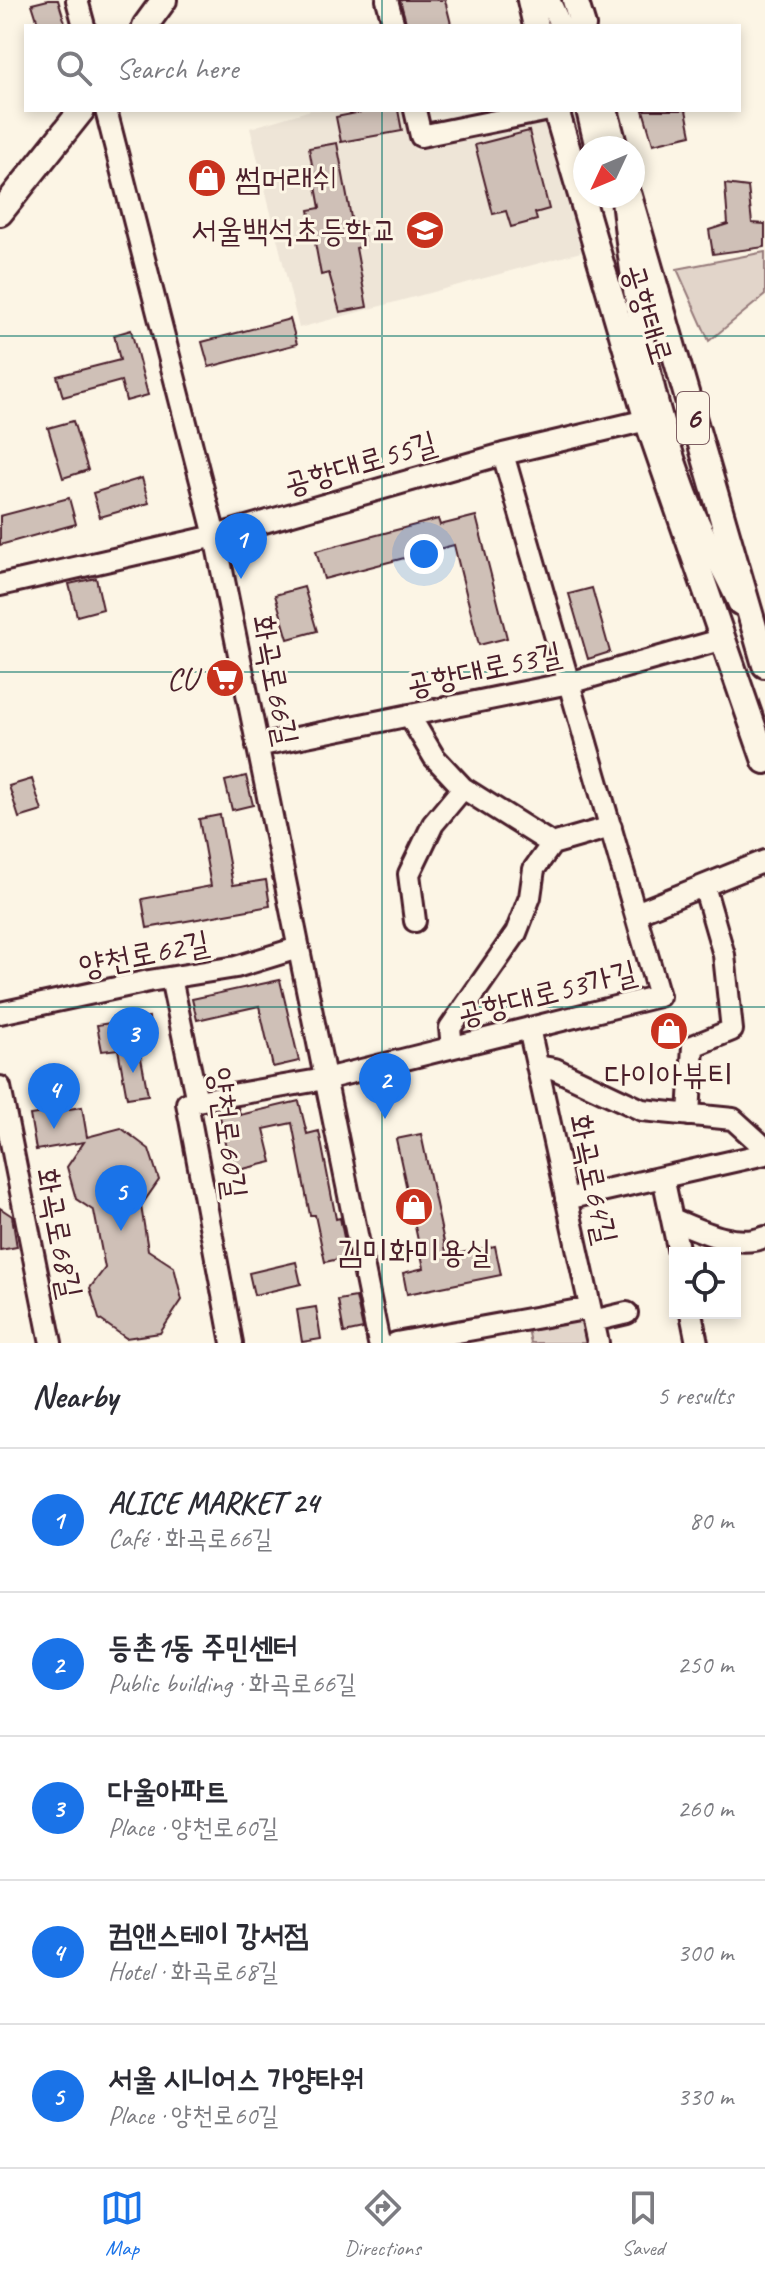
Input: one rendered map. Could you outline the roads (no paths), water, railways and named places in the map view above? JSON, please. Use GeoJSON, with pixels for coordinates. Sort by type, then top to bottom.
{"type":"FeatureCollection","features":[{"type":"Feature","properties":{"kind":"main road"},"geometry":{"type":"LineString","coordinates":[[146,24],[164,0]]}},
{"type":"Feature","properties":{"kind":"main road"},"geometry":{"type":"LineString","coordinates":[[530,0],[536,24]]}},
{"type":"Feature","properties":{"kind":"main road"},"geometry":{"type":"LineString","coordinates":[[575,0],[582,24]]}},
{"type":"Feature","properties":{"kind":"main road"},"geometry":{"type":"LineString","coordinates":[[0,213],[80,112]]}},
{"type":"Feature","properties":{"kind":"main road","name":"공항대로"},"geometry":{"type":"LineString","coordinates":[[557,112],[603,279],[647,420],[720,640],[765,761]]}},
{"type":"Feature","properties":{"kind":"main road"},"geometry":{"type":"LineString","coordinates":[[606,112],[612,136]]}},
{"type":"Feature","properties":{"kind":"main road","name":"공항대로"},"geometry":{"type":"LineString","coordinates":[[632,208],[765,665]]}},
{"type":"Feature","properties":{"kind":"street"},"geometry":{"type":"LineString","coordinates":[[77,0],[83,24]]}},
{"type":"Feature","properties":{"kind":"street"},"geometry":{"type":"LineString","coordinates":[[387,0],[393,24]]}},
{"type":"Feature","properties":{"kind":"street"},"geometry":{"type":"LineString","coordinates":[[549,0],[560,24]]}},
{"type":"Feature","properties":{"kind":"street","name":"화곡로66길"},"geometry":{"type":"LineString","coordinates":[[107,112],[215,536],[379,1343]]}},
{"type":"Feature","properties":{"kind":"street"},"geometry":{"type":"LineString","coordinates":[[415,112],[421,136],[539,112]]}},
{"type":"Feature","properties":{"kind":"street"},"geometry":{"type":"LineString","coordinates":[[587,112],[593,136]]}},
{"type":"Feature","properties":{"kind":"street"},"geometry":{"type":"LineString","coordinates":[[610,208],[623,273],[632,365]]}},
{"type":"Feature","properties":{"kind":"street"},"geometry":{"type":"LineString","coordinates":[[623,208],[629,270],[645,350],[684,488],[756,640]]}},
{"type":"Feature","properties":{"kind":"street","name":"공항대로55길"},"geometry":{"type":"LineString","coordinates":[[0,585],[215,536],[503,454],[647,420]]}},
{"type":"Feature","properties":{"kind":"street"},"geometry":{"type":"LineString","coordinates":[[503,454],[569,683]]}},
{"type":"Feature","properties":{"kind":"street","name":"공항대로53길"},"geometry":{"type":"LineString","coordinates":[[257,746],[569,683],[720,640]]}},
{"type":"Feature","properties":{"kind":"street","name":"공항대로53가길"},"geometry":{"type":"LineString","coordinates":[[325,1079],[659,996],[569,683]]}},
{"type":"Feature","properties":{"kind":"street"},"geometry":{"type":"LineString","coordinates":[[409,715],[434,757],[463,788],[552,844]]}},
{"type":"Feature","properties":{"kind":"street"},"geometry":{"type":"LineString","coordinates":[[415,921],[409,874],[433,824],[463,788]]}},
{"type":"Feature","properties":{"kind":"street"},"geometry":{"type":"LineString","coordinates":[[452,1047],[450,1028],[516,933],[530,897],[534,869],[552,844],[611,827]]}},
{"type":"Feature","properties":{"kind":"street"},"geometry":{"type":"LineString","coordinates":[[636,913],[765,861]]}},
{"type":"Feature","properties":{"kind":"street"},"geometry":{"type":"LineString","coordinates":[[689,1115],[693,1046],[732,1030],[724,955],[704,886]]}},
{"type":"Feature","properties":{"kind":"street","name":"양천로62길"},"geometry":{"type":"LineString","coordinates":[[0,1013],[236,967],[298,948]]}},
{"type":"Feature","properties":{"kind":"street","name":"양천로60길"},"geometry":{"type":"LineString","coordinates":[[171,978],[197,1101],[187,1103],[232,1343]]}},
{"type":"Feature","properties":{"kind":"street","name":"화곡로64길"},"geometry":{"type":"LineString","coordinates":[[529,1028],[598,1343]]}},
{"type":"Feature","properties":{"kind":"street"},"geometry":{"type":"LineString","coordinates":[[537,1066],[555,1069],[642,1110],[733,1119],[765,1148]]}},
{"type":"Feature","properties":{"kind":"street"},"geometry":{"type":"LineString","coordinates":[[197,1101],[325,1079]]}},
{"type":"Feature","properties":{"kind":"street","name":"화곡로68길"},"geometry":{"type":"LineString","coordinates":[[0,1087],[51,1343]]}},
{"type":"Feature","properties":{"kind":"street"},"geometry":{"type":"LineString","coordinates":[[566,1199],[765,1154]]}},
{"type":"Feature","properties":{"kind":"street"},"geometry":{"type":"LineString","coordinates":[[663,1177],[678,1247]]}},
{"type":"Feature","properties":{"kind":"street"},"geometry":{"type":"LineString","coordinates":[[0,1196],[21,1191]]}},
{"type":"Feature","properties":{"kind":"street"},"geometry":{"type":"LineString","coordinates":[[672,1219],[719,1237],[765,1237]]}},
{"type":"Feature","properties":{"kind":"street"},"geometry":{"type":"LineString","coordinates":[[396,1343],[592,1314],[627,1313]]}},
{"type":"Feature","properties":{"kind":"street"},"geometry":{"type":"LineString","coordinates":[[692,1319],[697,1343]]}},
{"type":"Feature","properties":{"kind":"place","name":"썸머래쉬"},"geometry":{"type":"Point","coordinates":[207,178]}},
{"type":"Feature","properties":{"kind":"place","name":"서울백석초등학교"},"geometry":{"type":"Point","coordinates":[425,230]}},
{"type":"Feature","properties":{"kind":"place","name":"ALICE MARKET 24"},"geometry":{"type":"Point","coordinates":[241,579]}},
{"type":"Feature","properties":{"kind":"place","name":"CU"},"geometry":{"type":"Point","coordinates":[225,678]}},
{"type":"Feature","properties":{"kind":"place","name":"다이아뷰티"},"geometry":{"type":"Point","coordinates":[669,1031]}},
{"type":"Feature","properties":{"kind":"place","name":"다울아파트"},"geometry":{"type":"Point","coordinates":[133,1073]}},
{"type":"Feature","properties":{"kind":"place","name":"등촌1동 주민센터"},"geometry":{"type":"Point","coordinates":[385,1119]}},
{"type":"Feature","properties":{"kind":"place","name":"컴앤스테이 강서점"},"geometry":{"type":"Point","coordinates":[54,1129]}},
{"type":"Feature","properties":{"kind":"place","name":"김미화미용실"},"geometry":{"type":"Point","coordinates":[414,1207]}},
{"type":"Feature","properties":{"kind":"place","name":"서울 시니어스 가양타워"},"geometry":{"type":"Point","coordinates":[121,1231]}}]}
